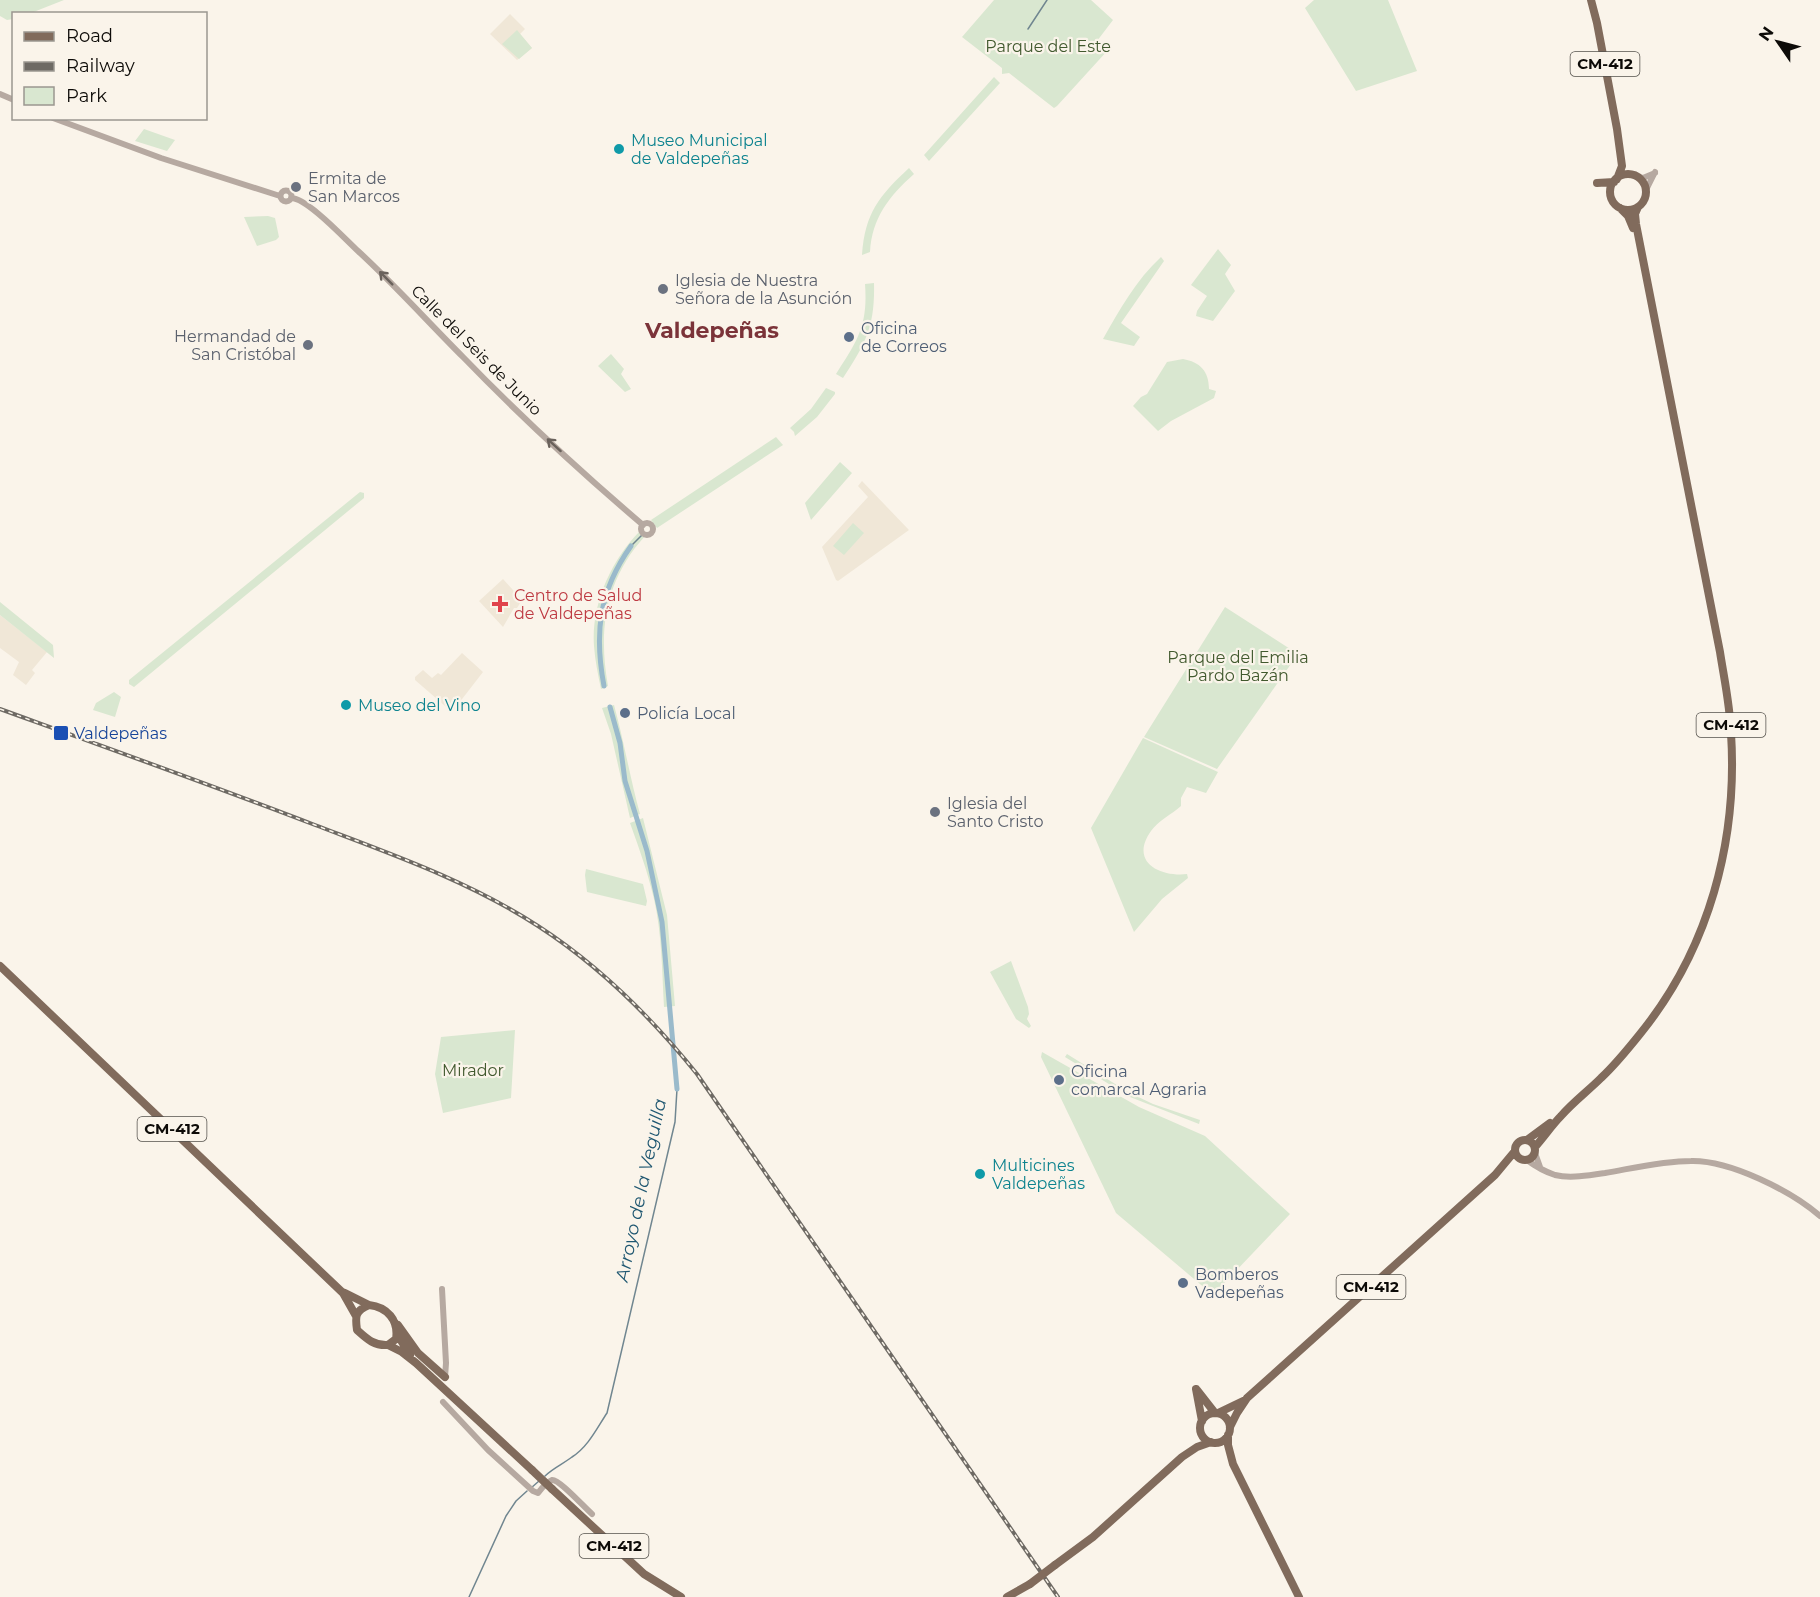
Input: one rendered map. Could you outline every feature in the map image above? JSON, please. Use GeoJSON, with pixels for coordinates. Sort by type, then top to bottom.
{"type":"FeatureCollection","features":[{"type":"Feature","properties":{"kind":"main road","name":"CM-412"},"geometry":{"type":"LineString","coordinates":[[1591,0],[1617,129],[1622,166],[1611,191],[1613,201],[1631,221],[1655,321]]}},
{"type":"Feature","properties":{"kind":"main road","name":"CM-412"},"geometry":{"type":"LineString","coordinates":[[1007,1597],[1030,1584],[1093,1537],[1182,1457],[1197,1447],[1222,1441],[1236,1413],[1247,1398],[1495,1175],[1515,1151],[1518,1142],[1527,1140],[1559,1118],[1601,1078],[1652,1019],[1678,977],[1696,940],[1711,902],[1723,859],[1729,823],[1732,776],[1731,729],[1720,652],[1636,224],[1635,214],[1644,199],[1646,190],[1627,167],[1617,129]]}},
{"type":"Feature","properties":{"kind":"main road"},"geometry":{"type":"LineString","coordinates":[[1611,191],[1597,183],[1615,180],[1628,174],[1636,176]]}},
{"type":"Feature","properties":{"kind":"main road"},"geometry":{"type":"LineString","coordinates":[[1620,208],[1629,210],[1638,207]]}},
{"type":"Feature","properties":{"kind":"main road","name":"CM-412"},"geometry":{"type":"LineString","coordinates":[[0,966],[343,1293],[356,1316],[357,1330],[378,1344],[388,1345],[402,1352],[416,1363],[644,1574],[681,1597]]}},
{"type":"Feature","properties":{"kind":"main road","name":"CM-412"},"geometry":{"type":"LineString","coordinates":[[1495,1175],[1532,1158],[1535,1150],[1559,1118]]}},
{"type":"Feature","properties":{"kind":"main road"},"geometry":{"type":"LineString","coordinates":[[1527,1140],[1532,1142],[1535,1150]]}},
{"type":"Feature","properties":{"kind":"main road"},"geometry":{"type":"LineString","coordinates":[[1515,1151],[1517,1156],[1524,1160]]}},
{"type":"Feature","properties":{"kind":"main road","name":"CM-412"},"geometry":{"type":"LineString","coordinates":[[343,1293],[369,1305],[377,1306],[393,1317],[400,1339],[416,1363]]}},
{"type":"Feature","properties":{"kind":"main road"},"geometry":{"type":"LineString","coordinates":[[356,1316],[360,1309],[369,1305]]}},
{"type":"Feature","properties":{"kind":"main road"},"geometry":{"type":"LineString","coordinates":[[388,1345],[396,1339],[397,1326],[401,1328],[418,1353],[445,1377]]}},
{"type":"Feature","properties":{"kind":"main road"},"geometry":{"type":"LineString","coordinates":[[1233,1464],[1228,1445],[1227,1418],[1216,1413],[1196,1389],[1203,1436],[1223,1450],[1233,1464],[1299,1597]]}},
{"type":"Feature","properties":{"kind":"main road","name":"CM-412"},"geometry":{"type":"LineString","coordinates":[[1182,1457],[1196,1439],[1207,1415],[1247,1398]]}},
{"type":"Feature","properties":{"kind":"street","name":"Calle del Seis de Junio"},"geometry":{"type":"LineString","coordinates":[[58,120],[161,158],[280,196],[286,202],[291,198],[298,199],[322,217],[498,392],[643,525]]}},
{"type":"Feature","properties":{"kind":"street"},"geometry":{"type":"LineString","coordinates":[[1636,176],[1642,178],[1655,172],[1646,190]]}},
{"type":"Feature","properties":{"kind":"street"},"geometry":{"type":"LineString","coordinates":[[1535,1150],[1540,1167]]}},
{"type":"Feature","properties":{"kind":"street"},"geometry":{"type":"LineString","coordinates":[[1524,1160],[1558,1175],[1572,1176],[1594,1175],[1669,1162],[1710,1162],[1775,1186],[1800,1200],[1820,1216]]}},
{"type":"Feature","properties":{"kind":"street"},"geometry":{"type":"LineString","coordinates":[[442,1289],[445,1377]]}},
{"type":"Feature","properties":{"kind":"street"},"geometry":{"type":"LineString","coordinates":[[443,1402],[533,1491],[538,1493],[550,1481],[559,1481],[592,1514]]}},
{"type":"Feature","properties":{"kind":"shaded area"},"geometry":{"type":"Polygon","coordinates":[[[510,14],[525,29],[520,34],[532,48],[517,60],[490,34],[510,14]]]}},
{"type":"Feature","properties":{"kind":"shaded area"},"geometry":{"type":"Polygon","coordinates":[[[862,481],[909,530],[838,581],[822,547],[868,497],[858,486],[862,481]]]}},
{"type":"Feature","properties":{"kind":"shaded area","name":"Centro de Salud de Valdepeñas"},"geometry":{"type":"Polygon","coordinates":[[[503,579],[522,600],[517,608],[514,608],[503,627],[479,601],[503,579]]]}},
{"type":"Feature","properties":{"kind":"shaded area"},"geometry":{"type":"Polygon","coordinates":[[[0,615],[47,652],[32,670],[35,673],[26,685],[13,675],[19,662],[0,648],[0,615]]]}},
{"type":"Feature","properties":{"kind":"shaded area"},"geometry":{"type":"Polygon","coordinates":[[[462,653],[483,672],[452,712],[415,680],[415,677],[423,670],[432,678],[438,673],[441,675],[462,653]]]}},
{"type":"Feature","properties":{"kind":"green space"},"geometry":{"type":"Polygon","coordinates":[[[0,0],[64,0],[34,12],[12,12],[12,19],[7,20],[0,16],[0,0]]]}},
{"type":"Feature","properties":{"kind":"green space","name":"Parque del Este"},"geometry":{"type":"Polygon","coordinates":[[[994,0],[1091,0],[1113,20],[1097,41],[1108,50],[1054,108],[1009,73],[1002,74],[1002,68],[962,37],[994,0]]]}},
{"type":"Feature","properties":{"kind":"green space"},"geometry":{"type":"Polygon","coordinates":[[[1314,0],[1388,0],[1417,71],[1356,91],[1305,8],[1314,0]]]}},
{"type":"Feature","properties":{"kind":"green space"},"geometry":{"type":"Polygon","coordinates":[[[517,30],[532,48],[519,59],[502,44],[517,30]]]}},
{"type":"Feature","properties":{"kind":"green space"},"geometry":{"type":"Polygon","coordinates":[[[994,77],[1000,83],[929,161],[924,155],[994,77]]]}},
{"type":"Feature","properties":{"kind":"green space"},"geometry":{"type":"Polygon","coordinates":[[[144,129],[175,140],[167,151],[135,141],[144,129]]]}},
{"type":"Feature","properties":{"kind":"green space"},"geometry":{"type":"Polygon","coordinates":[[[909,168],[914,174],[883,208],[874,229],[870,252],[862,255],[866,228],[875,206],[909,168]]]}},
{"type":"Feature","properties":{"kind":"green space"},"geometry":{"type":"Polygon","coordinates":[[[244,217],[275,218],[279,237],[257,246],[244,217]]]}},
{"type":"Feature","properties":{"kind":"green space"},"geometry":{"type":"Polygon","coordinates":[[[1218,249],[1231,265],[1225,274],[1235,291],[1213,321],[1196,316],[1207,296],[1191,285],[1218,249]]]}},
{"type":"Feature","properties":{"kind":"green space"},"geometry":{"type":"Polygon","coordinates":[[[1161,257],[1164,261],[1121,323],[1140,337],[1134,346],[1103,339],[1136,285],[1161,257]]]}},
{"type":"Feature","properties":{"kind":"green space"},"geometry":{"type":"Polygon","coordinates":[[[874,283],[871,323],[858,354],[843,378],[836,374],[860,332],[865,311],[865,284],[874,283]]]}},
{"type":"Feature","properties":{"kind":"green space"},"geometry":{"type":"Polygon","coordinates":[[[611,354],[624,369],[621,374],[631,389],[625,392],[598,366],[611,354]]]}},
{"type":"Feature","properties":{"kind":"green space"},"geometry":{"type":"Polygon","coordinates":[[[1183,359],[1194,362],[1202,368],[1209,383],[1209,389],[1216,391],[1214,398],[1171,421],[1158,431],[1133,406],[1147,394],[1167,362],[1183,359]]]}},
{"type":"Feature","properties":{"kind":"green space"},"geometry":{"type":"Polygon","coordinates":[[[826,388],[835,394],[817,417],[795,436],[790,428],[811,409],[826,388]]]}},
{"type":"Feature","properties":{"kind":"green space"},"geometry":{"type":"Polygon","coordinates":[[[776,437],[783,445],[657,528],[651,520],[776,437]]]}},
{"type":"Feature","properties":{"kind":"green space"},"geometry":{"type":"Polygon","coordinates":[[[840,462],[852,473],[811,520],[805,503],[840,462]]]}},
{"type":"Feature","properties":{"kind":"green space"},"geometry":{"type":"Polygon","coordinates":[[[360,492],[364,493],[364,498],[134,687],[129,684],[129,680],[360,492]]]}},
{"type":"Feature","properties":{"kind":"green space"},"geometry":{"type":"Polygon","coordinates":[[[853,523],[864,533],[844,555],[833,546],[853,523]]]}},
{"type":"Feature","properties":{"kind":"green space"},"geometry":{"type":"Polygon","coordinates":[[[640,531],[645,536],[621,570],[608,606],[604,645],[608,686],[601,689],[594,646],[596,615],[612,569],[620,555],[640,531]]]}},
{"type":"Feature","properties":{"kind":"green space"},"geometry":{"type":"Polygon","coordinates":[[[0,602],[53,645],[54,658],[0,615],[0,602]]]}},
{"type":"Feature","properties":{"kind":"green space","name":"Parque del Emilia Pardo Bazán"},"geometry":{"type":"Polygon","coordinates":[[[1225,607],[1298,654],[1217,769],[1144,737],[1225,607]]]}},
{"type":"Feature","properties":{"kind":"green space"},"geometry":{"type":"Polygon","coordinates":[[[114,692],[121,697],[115,717],[93,710],[96,703],[114,692]]]}},
{"type":"Feature","properties":{"kind":"green space"},"geometry":{"type":"Polygon","coordinates":[[[614,705],[640,814],[630,818],[611,734],[602,708],[614,705]]]}},
{"type":"Feature","properties":{"kind":"green space"},"geometry":{"type":"Polygon","coordinates":[[[1143,738],[1218,772],[1206,793],[1187,787],[1181,798],[1181,806],[1154,827],[1145,842],[1146,859],[1151,865],[1167,873],[1187,874],[1188,878],[1162,899],[1134,932],[1091,828],[1143,738]]]}},
{"type":"Feature","properties":{"kind":"green space"},"geometry":{"type":"Polygon","coordinates":[[[643,818],[667,915],[675,1006],[664,1007],[657,912],[652,889],[630,823],[643,818]]]}},
{"type":"Feature","properties":{"kind":"green space"},"geometry":{"type":"Polygon","coordinates":[[[586,869],[643,884],[646,906],[587,892],[586,869]]]}},
{"type":"Feature","properties":{"kind":"green space"},"geometry":{"type":"Polygon","coordinates":[[[1011,961],[1028,1007],[1027,1019],[1031,1026],[1029,1028],[1016,1019],[990,972],[1011,961]]]}},
{"type":"Feature","properties":{"kind":"green space","name":"Mirador"},"geometry":{"type":"Polygon","coordinates":[[[515,1030],[511,1098],[443,1113],[435,1074],[441,1037],[515,1030]]]}},
{"type":"Feature","properties":{"kind":"green space"},"geometry":{"type":"Polygon","coordinates":[[[1042,1052],[1139,1107],[1205,1136],[1290,1214],[1213,1295],[1116,1213],[1041,1057],[1042,1052]]]}},
{"type":"Feature","properties":{"kind":"green space"},"geometry":{"type":"Polygon","coordinates":[[[1067,1054],[1128,1092],[1153,1104],[1200,1120],[1199,1124],[1130,1097],[1065,1057],[1067,1054]]]}},
{"type":"Feature","properties":{"kind":"waterway","name":"Arroyo de la Veguilla"},"geometry":{"type":"LineString","coordinates":[[1028,29],[1047,0]]}},
{"type":"Feature","properties":{"kind":"waterway","name":"Arroyo de la Veguilla"},"geometry":{"type":"LineString","coordinates":[[631,546],[642,535]]}},
{"type":"Feature","properties":{"kind":"waterway","name":"Arroyo de la Veguilla"},"geometry":{"type":"LineString","coordinates":[[604,686],[600,648],[602,613],[612,579],[631,546]]}},
{"type":"Feature","properties":{"kind":"waterway","name":"Arroyo de la Veguilla"},"geometry":{"type":"LineString","coordinates":[[610,707],[620,743],[625,781],[647,851],[662,922],[677,1089]]}},
{"type":"Feature","properties":{"kind":"waterway","name":"Arroyo de la Veguilla"},"geometry":{"type":"LineString","coordinates":[[545,1476],[583,1448],[607,1413],[675,1122],[677,1089]]}},
{"type":"Feature","properties":{"kind":"waterway","name":"Arroyo de la Veguilla"},"geometry":{"type":"LineString","coordinates":[[531,1488],[539,1481]]}},
{"type":"Feature","properties":{"kind":"waterway","name":"Arroyo de la Veguilla"},"geometry":{"type":"LineString","coordinates":[[469,1597],[506,1516],[516,1501],[527,1491]]}},
{"type":"Feature","properties":{"kind":"railway"},"geometry":{"type":"LineString","coordinates":[[0,709],[237,795],[429,870],[512,910],[583,958],[643,1013],[697,1074],[1058,1597]]}},
{"type":"Feature","properties":{"kind":"place","name":"Museo Municipal de Valdepeñas"},"geometry":{"type":"Point","coordinates":[619,149]}},
{"type":"Feature","properties":{"kind":"place","name":"Ermita de San Marcos"},"geometry":{"type":"Point","coordinates":[296,187]}},
{"type":"Feature","properties":{"kind":"place","name":"Iglesia de Nuestra Señora de la Asunción"},"geometry":{"type":"Point","coordinates":[663,289]}},
{"type":"Feature","properties":{"kind":"place","name":"Oficina de Correos"},"geometry":{"type":"Point","coordinates":[849,337]}},
{"type":"Feature","properties":{"kind":"place","name":"Hermandad de San Cristóbal"},"geometry":{"type":"Point","coordinates":[308,345]}},
{"type":"Feature","properties":{"kind":"place","name":"Centro de Salud de Valdepeñas"},"geometry":{"type":"Point","coordinates":[500,604]}},
{"type":"Feature","properties":{"kind":"place","name":"Museo del Vino"},"geometry":{"type":"Point","coordinates":[346,705]}},
{"type":"Feature","properties":{"kind":"place","name":"Policía Local"},"geometry":{"type":"Point","coordinates":[625,713]}},
{"type":"Feature","properties":{"kind":"place","name":"Valdepeñas"},"geometry":{"type":"Point","coordinates":[61,733]}},
{"type":"Feature","properties":{"kind":"place","name":"Iglesia del Santo Cristo"},"geometry":{"type":"Point","coordinates":[935,812]}},
{"type":"Feature","properties":{"kind":"place","name":"Oficina comarcal Agraria"},"geometry":{"type":"Point","coordinates":[1059,1080]}},
{"type":"Feature","properties":{"kind":"place","name":"Multicines Valdepeñas"},"geometry":{"type":"Point","coordinates":[980,1174]}},
{"type":"Feature","properties":{"kind":"place","name":"Bomberos Vadepeñas"},"geometry":{"type":"Point","coordinates":[1183,1283]}},
{"type":"Feature","properties":{"kind":"district","name":"Valdepeñas"},"geometry":{"type":"Point","coordinates":[712,330]}}]}
